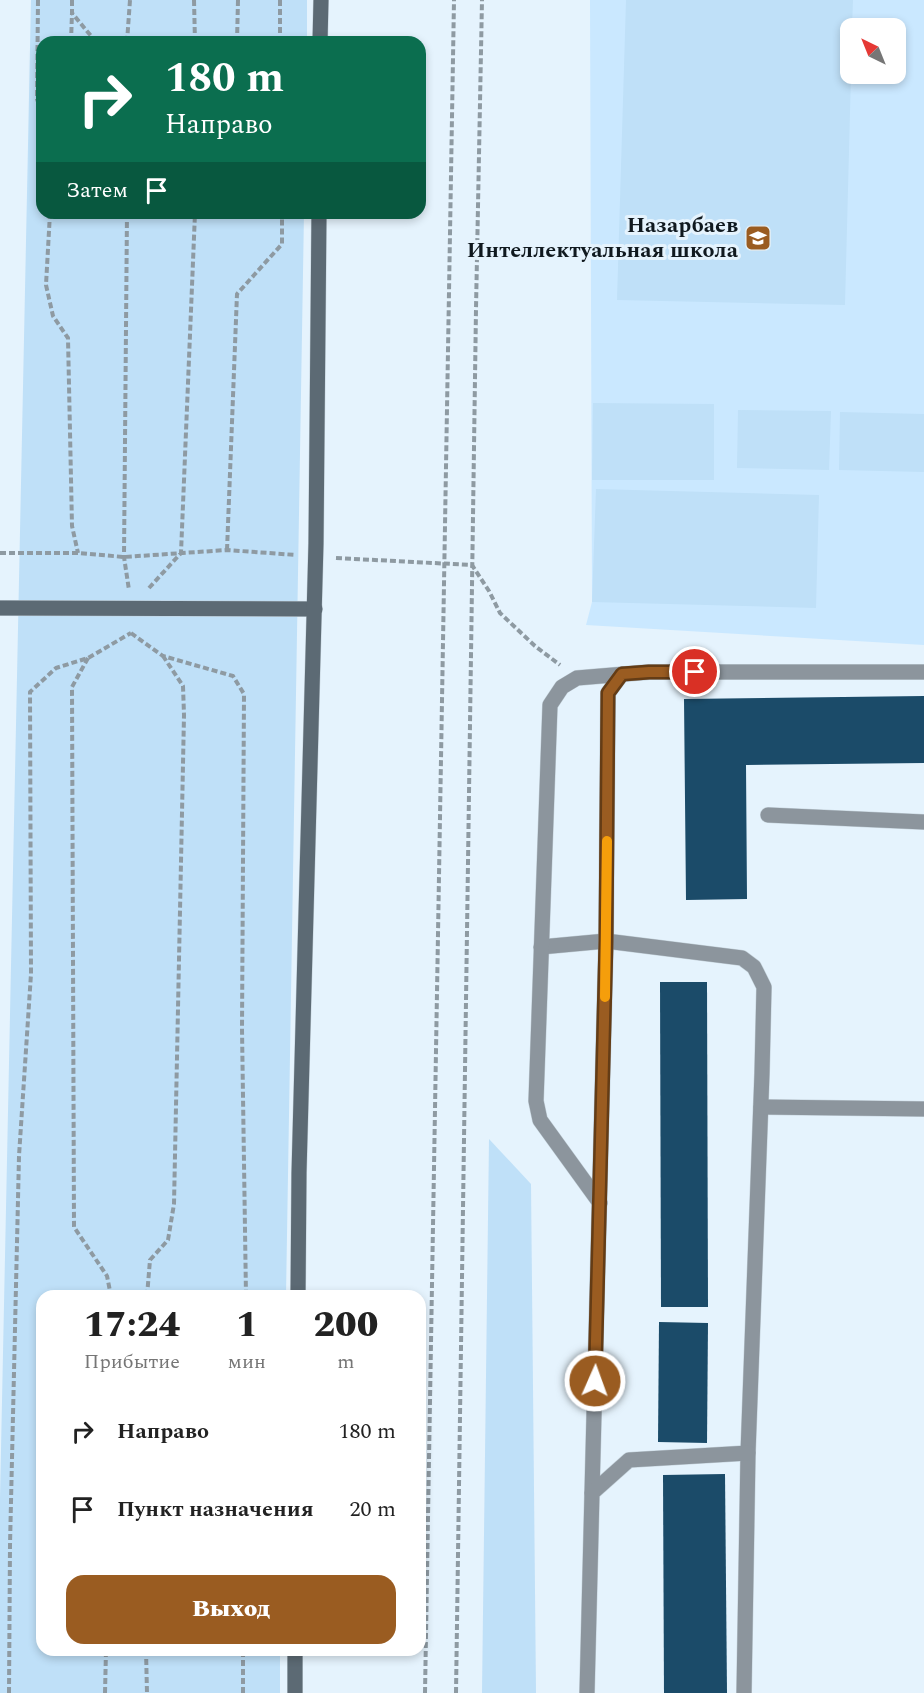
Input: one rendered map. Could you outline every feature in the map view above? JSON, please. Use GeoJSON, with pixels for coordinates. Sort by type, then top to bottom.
{"type":"FeatureCollection","features":[{"type":"Feature","properties":{"kind":"main road"},"geometry":{"type":"LineString","coordinates":[[320,36],[321,0]]}},
{"type":"Feature","properties":{"kind":"main road"},"geometry":{"type":"LineString","coordinates":[[298,1290],[299,1173],[315,609],[319,219]]}},
{"type":"Feature","properties":{"kind":"main road"},"geometry":{"type":"LineString","coordinates":[[0,608],[315,609]]}},
{"type":"Feature","properties":{"kind":"main road"},"geometry":{"type":"LineString","coordinates":[[294,1693],[295,1656]]}},
{"type":"Feature","properties":{"kind":"lane"},"geometry":{"type":"LineString","coordinates":[[600,1203],[540,1120],[536,1101],[550,705],[562,687],[577,678],[622,674],[649,672],[924,672]]}},
{"type":"Feature","properties":{"kind":"lane"},"geometry":{"type":"LineString","coordinates":[[587,1693],[606,941],[608,693],[622,674]]}},
{"type":"Feature","properties":{"kind":"lane"},"geometry":{"type":"LineString","coordinates":[[768,815],[924,822]]}},
{"type":"Feature","properties":{"kind":"lane"},"geometry":{"type":"LineString","coordinates":[[541,947],[606,941],[742,958],[754,967],[764,987],[748,1453],[744,1693]]}},
{"type":"Feature","properties":{"kind":"lane"},"geometry":{"type":"LineString","coordinates":[[761,1107],[924,1109]]}},
{"type":"Feature","properties":{"kind":"lane"},"geometry":{"type":"LineString","coordinates":[[592,1493],[629,1460],[748,1453]]}},
{"type":"Feature","properties":{"kind":"path"},"geometry":{"type":"LineString","coordinates":[[38,0],[38,36]]}},
{"type":"Feature","properties":{"kind":"path"},"geometry":{"type":"LineString","coordinates":[[70,36],[72,0]]}},
{"type":"Feature","properties":{"kind":"path"},"geometry":{"type":"LineString","coordinates":[[128,36],[130,0]]}},
{"type":"Feature","properties":{"kind":"path"},"geometry":{"type":"LineString","coordinates":[[194,0],[195,36]]}},
{"type":"Feature","properties":{"kind":"path"},"geometry":{"type":"LineString","coordinates":[[237,36],[238,0]]}},
{"type":"Feature","properties":{"kind":"path"},"geometry":{"type":"LineString","coordinates":[[280,0],[280,36]]}},
{"type":"Feature","properties":{"kind":"path"},"geometry":{"type":"LineString","coordinates":[[426,1634],[454,0]]}},
{"type":"Feature","properties":{"kind":"path"},"geometry":{"type":"LineString","coordinates":[[456,1693],[482,0]]}},
{"type":"Feature","properties":{"kind":"path"},"geometry":{"type":"LineString","coordinates":[[72,13],[91,36]]}},
{"type":"Feature","properties":{"kind":"path"},"geometry":{"type":"LineString","coordinates":[[50,219],[46,285],[53,316],[68,338],[72,526],[78,553]]}},
{"type":"Feature","properties":{"kind":"path"},"geometry":{"type":"LineString","coordinates":[[127,219],[124,557],[132,607]]}},
{"type":"Feature","properties":{"kind":"path"},"geometry":{"type":"LineString","coordinates":[[132,607],[181,553],[195,219]]}},
{"type":"Feature","properties":{"kind":"path"},"geometry":{"type":"LineString","coordinates":[[227,550],[237,294],[282,244],[282,219]]}},
{"type":"Feature","properties":{"kind":"path"},"geometry":{"type":"LineString","coordinates":[[0,553],[78,553],[124,557],[227,550],[472,565]]}},
{"type":"Feature","properties":{"kind":"path"},"geometry":{"type":"LineString","coordinates":[[472,565],[500,612],[535,646],[577,678]]}},
{"type":"Feature","properties":{"kind":"path"},"geometry":{"type":"LineString","coordinates":[[9,1693],[19,1156],[31,974],[30,692],[56,668],[88,657],[131,633],[163,656],[233,676],[244,694],[242,1029],[246,1290]]}},
{"type":"Feature","properties":{"kind":"path"},"geometry":{"type":"LineString","coordinates":[[148,1290],[150,1260],[168,1240],[174,1204],[184,715],[183,686],[163,656]]}},
{"type":"Feature","properties":{"kind":"path"},"geometry":{"type":"LineString","coordinates":[[88,657],[72,687],[74,1227],[107,1276],[110,1290]]}},
{"type":"Feature","properties":{"kind":"path"},"geometry":{"type":"LineString","coordinates":[[105,1693],[106,1656]]}},
{"type":"Feature","properties":{"kind":"path"},"geometry":{"type":"LineString","coordinates":[[147,1656],[147,1693]]}},
{"type":"Feature","properties":{"kind":"path"},"geometry":{"type":"LineString","coordinates":[[243,1656],[243,1693]]}},
{"type":"Feature","properties":{"kind":"path"},"geometry":{"type":"LineString","coordinates":[[425,1693],[426,1656]]}},
{"type":"Feature","properties":{"kind":"shaded area"},"geometry":{"type":"Polygon","coordinates":[[[31,0],[307,0],[307,36],[36,36],[36,219],[304,219],[286,1290],[36,1290],[36,1656],[280,1656],[280,1693],[0,1693],[0,1498],[31,0]]]}},
{"type":"Feature","properties":{"kind":"shaded area","name":"Назарбаев Интеллектуальная школа"},"geometry":{"type":"Polygon","coordinates":[[[590,0],[924,0],[924,645],[586,625],[592,602],[590,0]]]}},
{"type":"Feature","properties":{"kind":"shaded area"},"geometry":{"type":"Polygon","coordinates":[[[626,0],[853,0],[852,18],[840,18],[840,84],[851,84],[845,305],[617,300],[626,0]]]}},
{"type":"Feature","properties":{"kind":"shaded area"},"geometry":{"type":"Polygon","coordinates":[[[593,403],[714,404],[714,480],[592,480],[593,403]]]}},
{"type":"Feature","properties":{"kind":"shaded area"},"geometry":{"type":"Polygon","coordinates":[[[738,410],[831,411],[829,470],[737,468],[738,410]]]}},
{"type":"Feature","properties":{"kind":"shaded area"},"geometry":{"type":"Polygon","coordinates":[[[840,412],[924,414],[924,472],[839,470],[840,412]]]}},
{"type":"Feature","properties":{"kind":"shaded area"},"geometry":{"type":"Polygon","coordinates":[[[596,489],[819,495],[816,608],[592,602],[596,489]]]}},
{"type":"Feature","properties":{"kind":"shaded area"},"geometry":{"type":"Polygon","coordinates":[[[489,1139],[531,1184],[536,1693],[482,1693],[489,1139]]]}},
{"type":"Feature","properties":{"kind":"building"},"geometry":{"type":"Polygon","coordinates":[[[924,696],[924,763],[746,765],[747,899],[686,900],[684,699],[924,696]]]}},
{"type":"Feature","properties":{"kind":"building"},"geometry":{"type":"Polygon","coordinates":[[[660,982],[707,982],[708,1307],[661,1307],[660,982]]]}},
{"type":"Feature","properties":{"kind":"building"},"geometry":{"type":"Polygon","coordinates":[[[659,1322],[708,1323],[707,1443],[658,1442],[659,1322]]]}},
{"type":"Feature","properties":{"kind":"building"},"geometry":{"type":"Polygon","coordinates":[[[725,1474],[727,1693],[664,1693],[663,1475],[725,1474]]]}},
{"type":"Feature","properties":{"kind":"slow traffic"},"geometry":{"type":"LineString","coordinates":[[605,997],[607,841]]}},
{"type":"Feature","properties":{"kind":"place","name":"Назарбаев Интеллектуальная школа"},"geometry":{"type":"Point","coordinates":[758,238]}},
{"type":"Feature","properties":{"kind":"route"},"geometry":{"type":"LineString","coordinates":[[595,1381],[606,941],[608,693],[622,674],[695,672]]}}]}
